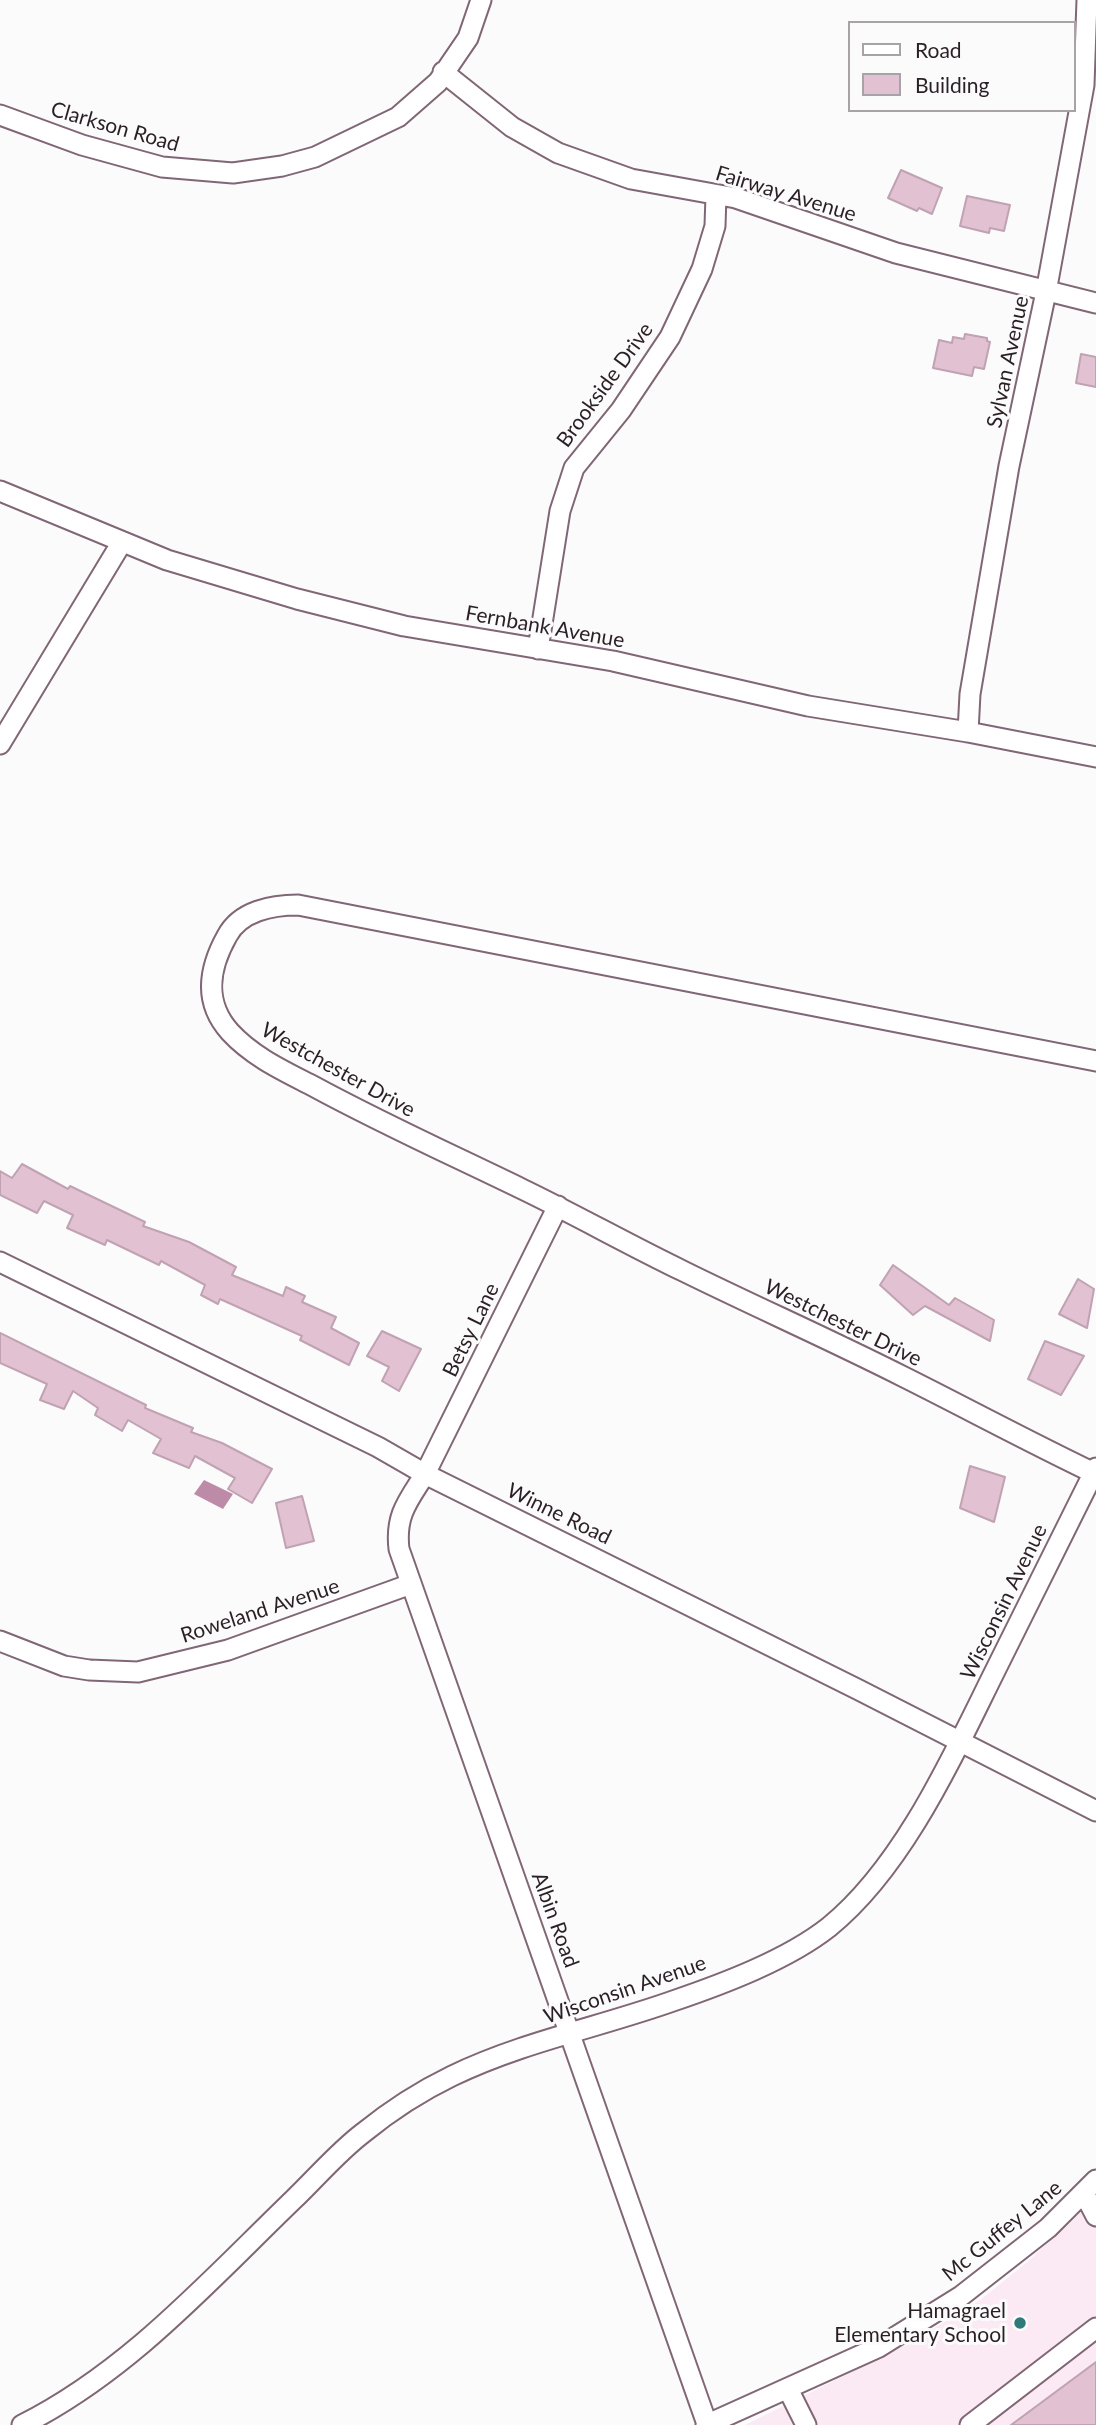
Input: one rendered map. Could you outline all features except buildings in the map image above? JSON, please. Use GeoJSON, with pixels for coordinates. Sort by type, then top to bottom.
{"type":"FeatureCollection","features":[{"type":"Feature","properties":{"kind":"street","name":"Clarkson Road"},"geometry":{"type":"LineString","coordinates":[[0,115],[82,145],[162,167],[233,173],[282,166],[315,157],[398,117],[438,82],[468,38],[481,0]]}},
{"type":"Feature","properties":{"kind":"street","name":"Sylvan Avenue"},"geometry":{"type":"LineString","coordinates":[[968,732],[970,694],[1009,466],[1046,292],[1084,85],[1087,0]]}},
{"type":"Feature","properties":{"kind":"street","name":"Fairway Avenue"},"geometry":{"type":"LineString","coordinates":[[443,72],[512,127],[558,153],[631,179],[736,198],[896,253],[1096,303]]}},
{"type":"Feature","properties":{"kind":"street","name":"Brookside Drive"},"geometry":{"type":"LineString","coordinates":[[537,649],[560,511],[574,468],[621,410],[670,337],[702,269],[715,226],[716,195]]}},
{"type":"Feature","properties":{"kind":"street","name":"Fernbank Avenue"},"geometry":{"type":"LineString","coordinates":[[0,491],[167,560],[298,599],[404,626],[613,661],[808,706],[968,732],[1096,757]]}},
{"type":"Feature","properties":{"kind":"street"},"geometry":{"type":"LineString","coordinates":[[0,744],[122,542]]}},
{"type":"Feature","properties":{"kind":"street","name":"Westchester Drive"},"geometry":{"type":"LineString","coordinates":[[1095,1472],[681,1270],[558,1206],[347,1105],[264,1059],[243,1044],[223,1024],[212,994],[212,972],[215,957],[230,930],[239,921],[261,909],[298,905],[1096,1061]]}},
{"type":"Feature","properties":{"kind":"street","name":"Betsy Lane"},"geometry":{"type":"LineString","coordinates":[[425,1474],[558,1206]]}},
{"type":"Feature","properties":{"kind":"street","name":"Winne Road"},"geometry":{"type":"LineString","coordinates":[[0,1262],[378,1447],[425,1474],[1096,1811]]}},
{"type":"Feature","properties":{"kind":"street","name":"Wisconsin Avenue"},"geometry":{"type":"LineString","coordinates":[[22,2425],[56,2408],[111,2370],[157,2331],[361,2134],[402,2105],[452,2076],[571,2033],[673,2002],[735,1977],[791,1952],[829,1927],[868,1888],[901,1845],[960,1741],[1095,1472]]}},
{"type":"Feature","properties":{"kind":"street","name":"Albin Road"},"geometry":{"type":"LineString","coordinates":[[425,1474],[403,1509],[397,1528],[399,1549],[707,2425]]}},
{"type":"Feature","properties":{"kind":"street","name":"Roweland Avenue"},"geometry":{"type":"LineString","coordinates":[[0,1641],[64,1666],[89,1670],[138,1671],[229,1650],[411,1584]]}},
{"type":"Feature","properties":{"kind":"street"},"geometry":{"type":"LineString","coordinates":[[1090,2187],[1096,2216]]}},
{"type":"Feature","properties":{"kind":"street","name":"Mc Guffey Lane"},"geometry":{"type":"LineString","coordinates":[[707,2425],[879,2347],[961,2296],[1048,2228],[1090,2187]]}},
{"type":"Feature","properties":{"kind":"street"},"geometry":{"type":"LineString","coordinates":[[970,2425],[1096,2328]]}},
{"type":"Feature","properties":{"kind":"street"},"geometry":{"type":"LineString","coordinates":[[788,2389],[806,2425]]}},
{"type":"Feature","properties":{"kind":"shaded area"},"geometry":{"type":"Polygon","coordinates":[[[204,1480],[233,1494],[223,1509],[194,1494],[204,1480]]]}},
{"type":"Feature","properties":{"kind":"shaded area","name":"Hamagrael Elementary School"},"geometry":{"type":"Polygon","coordinates":[[[1096,2195],[1096,2425],[745,2425],[908,2344],[979,2301],[1025,2264],[1096,2195]]]}},
{"type":"Feature","properties":{"kind":"place","name":"Hamagrael Elementary School"},"geometry":{"type":"Point","coordinates":[1020,2323]}}]}
